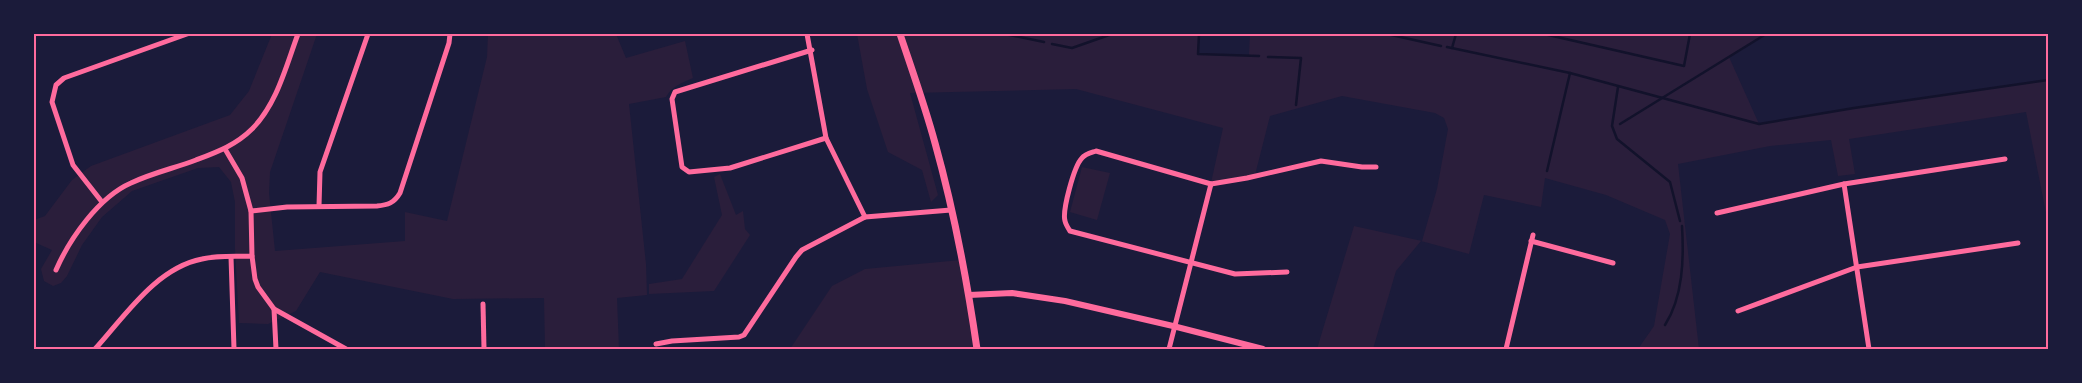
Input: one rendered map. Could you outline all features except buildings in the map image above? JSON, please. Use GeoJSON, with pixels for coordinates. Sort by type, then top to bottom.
{"type":"FeatureCollection","features":[{"type":"Feature","properties":{"kind":"main road"},"geometry":{"type":"LineString","coordinates":[[900,34],[935,144],[952,210],[969,295],[977,349]]}},
{"type":"Feature","properties":{"kind":"street"},"geometry":{"type":"LineString","coordinates":[[102,202],[73,165],[52,102],[56,85],[64,78],[187,34]]}},
{"type":"Feature","properties":{"kind":"street"},"geometry":{"type":"LineString","coordinates":[[56,270],[62,257],[102,202],[131,183],[225,149],[252,129],[265,114],[278,90],[298,34]]}},
{"type":"Feature","properties":{"kind":"street"},"geometry":{"type":"LineString","coordinates":[[319,206],[320,172],[368,34]]}},
{"type":"Feature","properties":{"kind":"street"},"geometry":{"type":"LineString","coordinates":[[252,211],[319,206],[377,206],[387,205],[395,201],[400,193],[449,43],[450,34]]}},
{"type":"Feature","properties":{"kind":"street"},"geometry":{"type":"LineString","coordinates":[[807,34],[812,50],[818,104],[826,138],[865,217]]}},
{"type":"Feature","properties":{"kind":"street"},"geometry":{"type":"LineString","coordinates":[[812,50],[675,92],[672,98],[682,168],[689,172],[730,168],[826,138]]}},
{"type":"Feature","properties":{"kind":"street"},"geometry":{"type":"LineString","coordinates":[[225,149],[242,178],[252,211],[252,256],[255,279],[274,309],[346,349]]}},
{"type":"Feature","properties":{"kind":"street"},"geometry":{"type":"LineString","coordinates":[[1287,272],[1235,274],[1076,234],[1066,226],[1064,211],[1076,167],[1088,153],[1096,152],[1211,184],[1321,161],[1362,167],[1376,167]]}},
{"type":"Feature","properties":{"kind":"street"},"geometry":{"type":"LineString","coordinates":[[1717,213],[1844,184],[2005,159]]}},
{"type":"Feature","properties":{"kind":"street"},"geometry":{"type":"LineString","coordinates":[[1168,349],[1211,184]]}},
{"type":"Feature","properties":{"kind":"street"},"geometry":{"type":"LineString","coordinates":[[1844,184],[1869,349]]}},
{"type":"Feature","properties":{"kind":"street"},"geometry":{"type":"LineString","coordinates":[[656,344],[744,335],[796,256],[802,250],[865,217],[952,210]]}},
{"type":"Feature","properties":{"kind":"street"},"geometry":{"type":"LineString","coordinates":[[1506,349],[1533,235]]}},
{"type":"Feature","properties":{"kind":"street"},"geometry":{"type":"LineString","coordinates":[[1531,242],[1613,263]]}},
{"type":"Feature","properties":{"kind":"street"},"geometry":{"type":"LineString","coordinates":[[1738,311],[1856,267],[2018,243]]}},
{"type":"Feature","properties":{"kind":"street"},"geometry":{"type":"LineString","coordinates":[[96,349],[141,298],[164,277],[189,262],[203,258],[252,256]]}},
{"type":"Feature","properties":{"kind":"street"},"geometry":{"type":"LineString","coordinates":[[231,257],[234,349]]}},
{"type":"Feature","properties":{"kind":"street"},"geometry":{"type":"LineString","coordinates":[[969,295],[1012,293],[1065,301],[1263,349]]}},
{"type":"Feature","properties":{"kind":"street"},"geometry":{"type":"LineString","coordinates":[[483,304],[484,349]]}},
{"type":"Feature","properties":{"kind":"street"},"geometry":{"type":"LineString","coordinates":[[274,309],[276,349]]}},
{"type":"Feature","properties":{"kind":"shaded area"},"geometry":{"type":"Polygon","coordinates":[[[272,34],[317,34],[270,172],[269,193],[275,251],[405,241],[405,212],[447,221],[487,57],[488,34],[616,34],[626,58],[685,41],[693,78],[674,87],[666,97],[629,104],[646,264],[647,295],[617,298],[619,349],[545,349],[544,298],[453,299],[320,272],[296,311],[268,324],[239,323],[235,249],[235,202],[231,182],[219,167],[198,168],[132,191],[102,217],[82,245],[67,276],[61,283],[53,286],[44,281],[41,269],[52,250],[34,242],[34,220],[45,216],[72,180],[91,166],[230,115],[249,91],[272,34]]]}},
{"type":"Feature","properties":{"kind":"shaded area"},"geometry":{"type":"Polygon","coordinates":[[[857,34],[1199,34],[1199,53],[1249,55],[1250,34],[1766,34],[1729,57],[1759,124],[1854,108],[2048,80],[2048,223],[2026,112],[1849,139],[1855,174],[1838,176],[1831,140],[1770,146],[1678,164],[1699,349],[1638,349],[1654,326],[1670,234],[1665,220],[1606,195],[1545,178],[1541,207],[1484,195],[1469,254],[1421,241],[1396,271],[1373,349],[1317,349],[1354,226],[1422,241],[1437,189],[1448,129],[1444,118],[1435,113],[1342,96],[1270,116],[1255,175],[1211,183],[1223,128],[1076,89],[910,93],[938,195],[931,202],[922,170],[888,152],[867,89],[857,34]]]}},
{"type":"Feature","properties":{"kind":"shaded area"},"geometry":{"type":"Polygon","coordinates":[[[1082,167],[1110,173],[1097,220],[1070,212],[1082,167]]]}},
{"type":"Feature","properties":{"kind":"shaded area"},"geometry":{"type":"Polygon","coordinates":[[[720,174],[736,215],[743,211],[745,229],[750,235],[714,291],[649,294],[649,284],[682,279],[722,215],[714,177],[720,174]]]}},
{"type":"Feature","properties":{"kind":"shaded area"},"geometry":{"type":"Polygon","coordinates":[[[961,260],[978,349],[790,349],[832,286],[865,269],[961,260]]]}},
{"type":"Feature","properties":{"kind":"waterway"},"geometry":{"type":"LineString","coordinates":[[1005,34],[1044,42]]}},
{"type":"Feature","properties":{"kind":"waterway"},"geometry":{"type":"LineString","coordinates":[[1052,44],[1072,48],[1112,34]]}},
{"type":"Feature","properties":{"kind":"waterway"},"geometry":{"type":"LineString","coordinates":[[1199,34],[1198,54],[1259,56]]}},
{"type":"Feature","properties":{"kind":"waterway"},"geometry":{"type":"LineString","coordinates":[[1387,34],[1441,46]]}},
{"type":"Feature","properties":{"kind":"waterway"},"geometry":{"type":"LineString","coordinates":[[1452,48],[1456,34]]}},
{"type":"Feature","properties":{"kind":"waterway"},"geometry":{"type":"LineString","coordinates":[[1544,34],[1684,66],[1690,34]]}},
{"type":"Feature","properties":{"kind":"waterway"},"geometry":{"type":"LineString","coordinates":[[1620,124],[1766,34]]}},
{"type":"Feature","properties":{"kind":"waterway"},"geometry":{"type":"LineString","coordinates":[[1447,47],[1570,73],[1759,124],[1854,108],[2048,80]]}},
{"type":"Feature","properties":{"kind":"waterway"},"geometry":{"type":"LineString","coordinates":[[1268,57],[1301,58],[1296,105]]}},
{"type":"Feature","properties":{"kind":"waterway"},"geometry":{"type":"LineString","coordinates":[[1547,171],[1570,73]]}},
{"type":"Feature","properties":{"kind":"waterway"},"geometry":{"type":"LineString","coordinates":[[1618,87],[1612,126],[1617,139],[1670,182],[1680,221]]}},
{"type":"Feature","properties":{"kind":"waterway"},"geometry":{"type":"LineString","coordinates":[[1665,325],[1676,302],[1679,290],[1683,251],[1682,226]]}}]}
